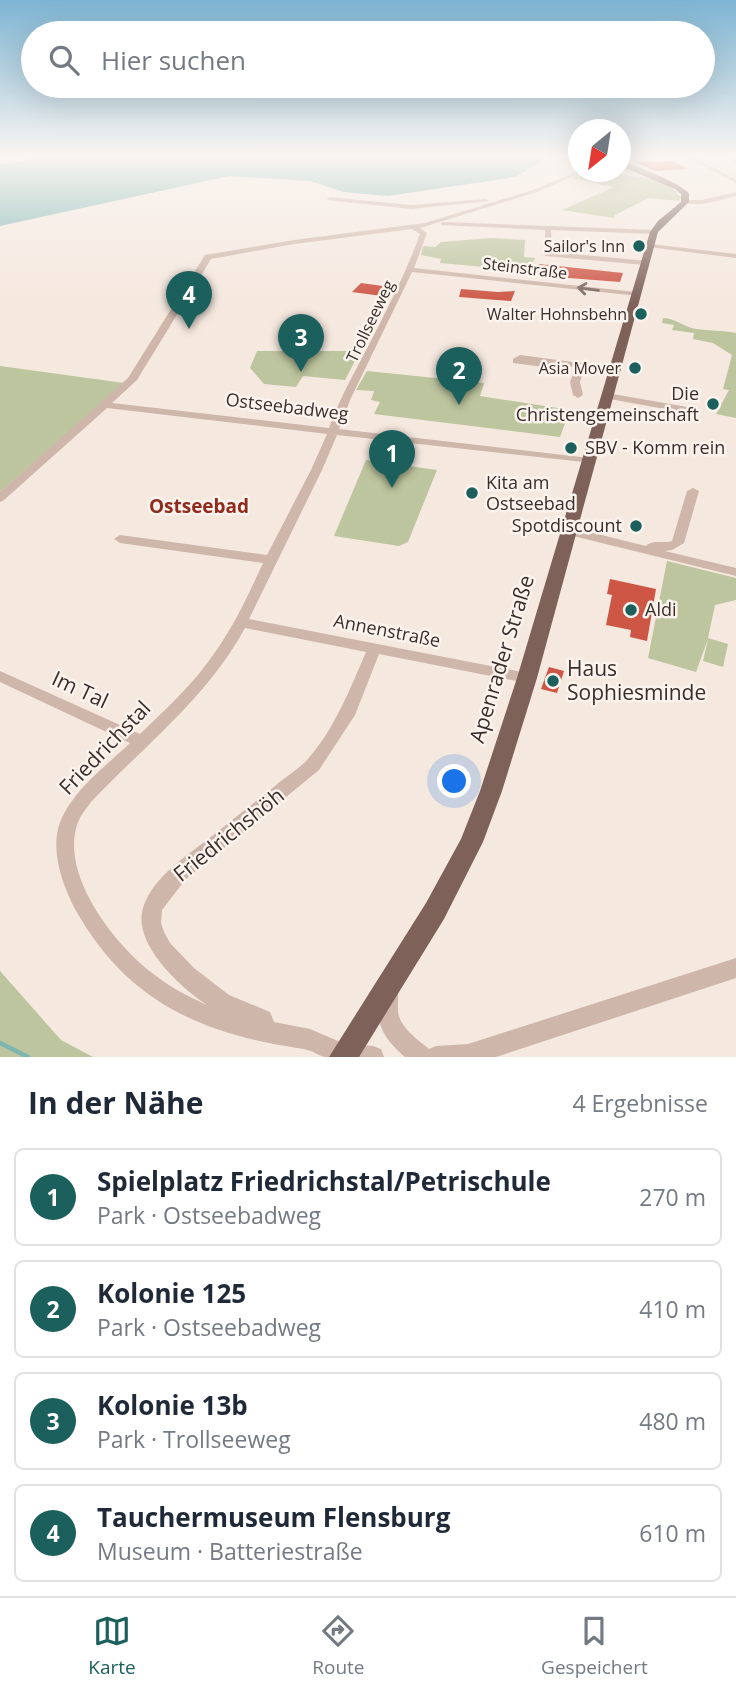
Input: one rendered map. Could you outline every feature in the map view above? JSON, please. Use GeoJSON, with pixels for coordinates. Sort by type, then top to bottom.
{"type":"FeatureCollection","features":[{"type":"Feature","properties":{"kind":"main road"},"geometry":{"type":"LineString","coordinates":[[654,232],[663,219],[681,206]]}},
{"type":"Feature","properties":{"kind":"main road","name":"Apenrader Straße"},"geometry":{"type":"LineString","coordinates":[[346,1056],[432,916],[471,842],[527,678],[654,232]]}},
{"type":"Feature","properties":{"kind":"street"},"geometry":{"type":"LineString","coordinates":[[0,498],[132,380],[208,257],[281,244],[414,227],[486,207]]}},
{"type":"Feature","properties":{"kind":"street"},"geometry":{"type":"LineString","coordinates":[[436,223],[654,232]]}},
{"type":"Feature","properties":{"kind":"street","name":"Trollseeweg"},"geometry":{"type":"LineString","coordinates":[[334,430],[346,397],[411,270],[424,235],[414,227]]}},
{"type":"Feature","properties":{"kind":"street"},"geometry":{"type":"LineString","coordinates":[[548,228],[548,254],[645,264]]}},
{"type":"Feature","properties":{"kind":"street"},"geometry":{"type":"LineString","coordinates":[[650,246],[736,256]]}},
{"type":"Feature","properties":{"kind":"street","name":"Steinstraße"},"geometry":{"type":"LineString","coordinates":[[411,270],[636,295]]}},
{"type":"Feature","properties":{"kind":"street"},"geometry":{"type":"LineString","coordinates":[[561,363],[615,370]]}},
{"type":"Feature","properties":{"kind":"street"},"geometry":{"type":"LineString","coordinates":[[578,395],[575,382],[581,365]]}},
{"type":"Feature","properties":{"kind":"street"},"geometry":{"type":"LineString","coordinates":[[607,396],[687,410]]}},
{"type":"Feature","properties":{"kind":"street","name":"Ostseebadweg"},"geometry":{"type":"LineString","coordinates":[[107,405],[589,461]]}},
{"type":"Feature","properties":{"kind":"street","name":"Friedrichstal"},"geometry":{"type":"LineString","coordinates":[[267,1032],[245,1029],[200,1014],[158,990],[128,965],[79,902],[65,861],[68,826],[81,802],[214,665],[240,622],[334,430]]}},
{"type":"Feature","properties":{"kind":"street"},"geometry":{"type":"LineString","coordinates":[[630,546],[633,542],[662,547],[678,543],[693,491]]}},
{"type":"Feature","properties":{"kind":"street"},"geometry":{"type":"LineString","coordinates":[[569,531],[736,572]]}},
{"type":"Feature","properties":{"kind":"street"},"geometry":{"type":"LineString","coordinates":[[120,539],[271,560]]}},
{"type":"Feature","properties":{"kind":"street","name":"Annenstraße"},"geometry":{"type":"LineString","coordinates":[[240,622],[527,678]]}},
{"type":"Feature","properties":{"kind":"street","name":"Friedrichshöh"},"geometry":{"type":"LineString","coordinates":[[346,1056],[310,1040],[267,1032],[262,1020],[219,1001],[191,980],[171,959],[157,940],[152,911],[161,893],[178,874],[313,765],[347,715],[375,648]]}},
{"type":"Feature","properties":{"kind":"street","name":"Im Tal"},"geometry":{"type":"LineString","coordinates":[[0,676],[141,741]]}},
{"type":"Feature","properties":{"kind":"street"},"geometry":{"type":"LineString","coordinates":[[436,1057],[465,1056],[736,968]]}},
{"type":"Feature","properties":{"kind":"street"},"geometry":{"type":"LineString","coordinates":[[397,972],[386,1006],[387,1021],[398,1038],[422,1057]]}},
{"type":"Feature","properties":{"kind":"street"},"geometry":{"type":"LineString","coordinates":[[346,1056],[373,1057]]}},
{"type":"Feature","properties":{"kind":"green space"},"geometry":{"type":"Polygon","coordinates":[[[570,206],[632,206],[614,218],[562,210],[570,206]]]}},
{"type":"Feature","properties":{"kind":"green space"},"geometry":{"type":"Polygon","coordinates":[[[491,238],[525,240],[524,257],[535,258],[529,271],[440,263],[441,259],[421,255],[423,246],[435,247],[441,242],[491,238]]]}},
{"type":"Feature","properties":{"kind":"green space"},"geometry":{"type":"Polygon","coordinates":[[[663,318],[696,329],[736,333],[736,418],[716,414],[729,390],[723,389],[732,355],[713,343],[693,339],[694,333],[672,330],[674,325],[662,323],[663,318]]]}},
{"type":"Feature","properties":{"kind":"green space"},"geometry":{"type":"Polygon","coordinates":[[[257,351],[360,351],[345,380],[303,376],[296,387],[264,384],[250,368],[257,351]]]}},
{"type":"Feature","properties":{"kind":"green space"},"geometry":{"type":"Polygon","coordinates":[[[0,366],[124,383],[0,492],[0,366]]]}},
{"type":"Feature","properties":{"kind":"green space"},"geometry":{"type":"Polygon","coordinates":[[[367,371],[484,383],[480,396],[570,410],[560,437],[374,414],[380,402],[371,400],[374,391],[356,390],[367,371]]]}},
{"type":"Feature","properties":{"kind":"green space"},"geometry":{"type":"Polygon","coordinates":[[[366,460],[437,470],[408,542],[399,546],[334,536],[366,460]]]}},
{"type":"Feature","properties":{"kind":"green space"},"geometry":{"type":"Polygon","coordinates":[[[667,561],[736,578],[736,600],[715,605],[708,638],[728,644],[723,667],[703,661],[708,639],[696,672],[648,658],[667,561]]]}},
{"type":"Feature","properties":{"kind":"green space"},"geometry":{"type":"Polygon","coordinates":[[[0,971],[61,1040],[93,1057],[0,1057],[0,971]]]}},
{"type":"Feature","properties":{"kind":"water"},"geometry":{"type":"Polygon","coordinates":[[[0,206],[90,206],[0,226],[0,206]]]}},
{"type":"Feature","properties":{"kind":"building"},"geometry":{"type":"Polygon","coordinates":[[[539,264],[623,273],[620,282],[556,277],[534,273],[539,264]]]}},
{"type":"Feature","properties":{"kind":"building"},"geometry":{"type":"Polygon","coordinates":[[[361,283],[390,287],[382,296],[352,292],[361,283]]]}},
{"type":"Feature","properties":{"kind":"building"},"geometry":{"type":"Polygon","coordinates":[[[461,289],[515,291],[511,301],[459,297],[461,289]]]}},
{"type":"Feature","properties":{"kind":"building","name":"Aldi"},"geometry":{"type":"Polygon","coordinates":[[[610,579],[656,589],[647,641],[630,637],[631,630],[606,625],[612,595],[607,594],[610,579]]]}},
{"type":"Feature","properties":{"kind":"building","name":"Haus Sophiesminde"},"geometry":{"type":"Polygon","coordinates":[[[549,667],[564,671],[557,693],[541,689],[549,667]]]}},
{"type":"Feature","properties":{"kind":"waterway"},"geometry":{"type":"LineString","coordinates":[[0,1043],[28,1057]]}},
{"type":"Feature","properties":{"kind":"place","name":"Sailor's Inn"},"geometry":{"type":"Point","coordinates":[639,246]}},
{"type":"Feature","properties":{"kind":"place","name":"Walter Hohnsbehn"},"geometry":{"type":"Point","coordinates":[641,314]}},
{"type":"Feature","properties":{"kind":"place","name":"Tauchermuseum Flensburg"},"geometry":{"type":"Point","coordinates":[189,329]}},
{"type":"Feature","properties":{"kind":"place","name":"Asia Mover"},"geometry":{"type":"Point","coordinates":[635,368]}},
{"type":"Feature","properties":{"kind":"place","name":"Kolonie 13b"},"geometry":{"type":"Point","coordinates":[301,372]}},
{"type":"Feature","properties":{"kind":"place","name":"Die Christengemeinschaft"},"geometry":{"type":"Point","coordinates":[713,404]}},
{"type":"Feature","properties":{"kind":"place","name":"Kolonie 125"},"geometry":{"type":"Point","coordinates":[459,405]}},
{"type":"Feature","properties":{"kind":"place","name":"SBV - Komm rein"},"geometry":{"type":"Point","coordinates":[571,448]}},
{"type":"Feature","properties":{"kind":"place","name":"Spielplatz Friedrichstal/Petrischule"},"geometry":{"type":"Point","coordinates":[392,488]}},
{"type":"Feature","properties":{"kind":"place","name":"Kita am Ostseebad"},"geometry":{"type":"Point","coordinates":[472,493]}},
{"type":"Feature","properties":{"kind":"place","name":"Spotdiscount"},"geometry":{"type":"Point","coordinates":[636,526]}},
{"type":"Feature","properties":{"kind":"place","name":"Aldi"},"geometry":{"type":"Point","coordinates":[631,610]}},
{"type":"Feature","properties":{"kind":"place","name":"Haus Sophiesminde"},"geometry":{"type":"Point","coordinates":[553,681]}},
{"type":"Feature","properties":{"kind":"district","name":"Ostseebad"},"geometry":{"type":"Point","coordinates":[199,506]}}]}
